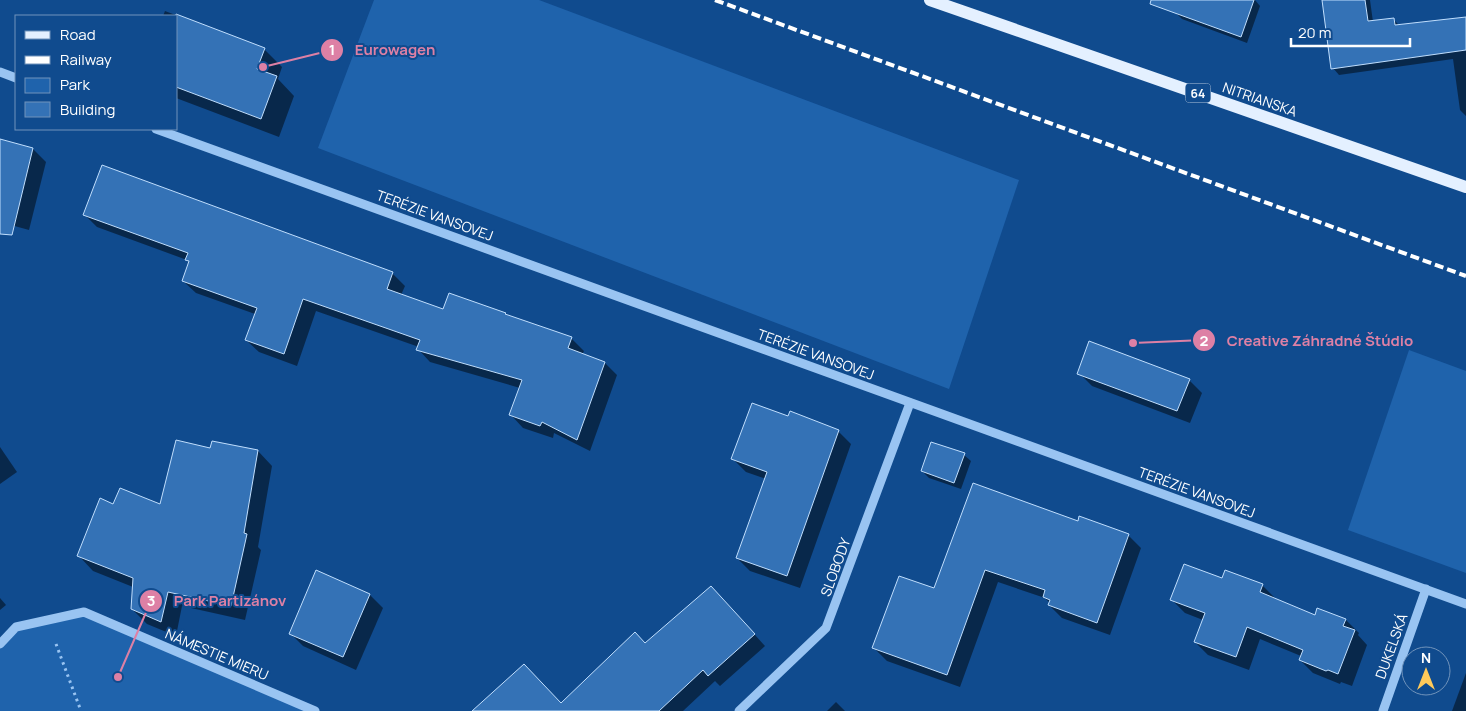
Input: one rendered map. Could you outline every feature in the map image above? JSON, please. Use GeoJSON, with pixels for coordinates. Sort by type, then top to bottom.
{"type":"FeatureCollection","features":[{"type":"Feature","properties":{"kind":"main road","name":"NITRIANSKA"},"geometry":{"type":"LineString","coordinates":[[930,0],[1466,187]]}},
{"type":"Feature","properties":{"kind":"street"},"geometry":{"type":"LineString","coordinates":[[0,72],[15,78]]}},
{"type":"Feature","properties":{"kind":"street","name":"TERÉZIE VANSOVEJ"},"geometry":{"type":"LineString","coordinates":[[159,130],[1466,604]]}},
{"type":"Feature","properties":{"kind":"street","name":"SLOBODY"},"geometry":{"type":"LineString","coordinates":[[739,711],[826,628],[910,403]]}},
{"type":"Feature","properties":{"kind":"street","name":"DUKELSKÁ"},"geometry":{"type":"LineString","coordinates":[[1383,711],[1426,590]]}},
{"type":"Feature","properties":{"kind":"street","name":"NÁMESTIE MIERU"},"geometry":{"type":"LineString","coordinates":[[0,644],[16,627],[84,612],[315,711]]}},
{"type":"Feature","properties":{"kind":"path"},"geometry":{"type":"LineString","coordinates":[[48,620],[82,711]]}},
{"type":"Feature","properties":{"kind":"green space"},"geometry":{"type":"Polygon","coordinates":[[[374,0],[539,0],[1019,180],[949,389],[318,148],[374,0]]]}},
{"type":"Feature","properties":{"kind":"green space"},"geometry":{"type":"Polygon","coordinates":[[[1409,350],[1466,371],[1466,573],[1348,530],[1409,350]]]}},
{"type":"Feature","properties":{"kind":"green space"},"geometry":{"type":"Polygon","coordinates":[[[84,612],[315,711],[0,711],[0,644],[16,627],[84,612]]]}},
{"type":"Feature","properties":{"kind":"building"},"geometry":{"type":"Polygon","coordinates":[[[1151,0],[1254,0],[1241,37],[1150,4],[1151,0]]]}},
{"type":"Feature","properties":{"kind":"building"},"geometry":{"type":"Polygon","coordinates":[[[1322,0],[1365,0],[1368,21],[1394,18],[1395,25],[1466,17],[1466,50],[1331,69],[1322,0]]]}},
{"type":"Feature","properties":{"kind":"building"},"geometry":{"type":"Polygon","coordinates":[[[176,14],[265,48],[257,69],[277,76],[261,119],[178,88],[178,15],[176,14]]]}},
{"type":"Feature","properties":{"kind":"building"},"geometry":{"type":"Polygon","coordinates":[[[0,139],[33,148],[12,235],[0,234],[0,139]]]}},
{"type":"Feature","properties":{"kind":"building"},"geometry":{"type":"Polygon","coordinates":[[[102,165],[393,272],[387,289],[443,309],[449,293],[572,337],[568,348],[605,362],[577,440],[542,422],[540,426],[509,415],[522,380],[416,350],[420,340],[303,299],[284,354],[245,340],[257,308],[182,281],[189,261],[185,260],[188,253],[83,215],[102,165]]]}},
{"type":"Feature","properties":{"kind":"building"},"geometry":{"type":"Polygon","coordinates":[[[1089,341],[1190,379],[1177,411],[1077,374],[1089,341]]]}},
{"type":"Feature","properties":{"kind":"building"},"geometry":{"type":"Polygon","coordinates":[[[752,403],[788,416],[790,411],[839,430],[787,576],[736,558],[767,472],[731,459],[752,403]]]}},
{"type":"Feature","properties":{"kind":"building"},"geometry":{"type":"Polygon","coordinates":[[[176,440],[210,448],[212,441],[258,450],[244,533],[247,534],[231,606],[168,592],[161,622],[131,609],[133,578],[77,556],[100,498],[113,504],[120,488],[160,504],[176,440]]]}},
{"type":"Feature","properties":{"kind":"building"},"geometry":{"type":"Polygon","coordinates":[[[931,442],[965,453],[954,483],[921,471],[931,442]]]}},
{"type":"Feature","properties":{"kind":"building"},"geometry":{"type":"Polygon","coordinates":[[[973,483],[1078,521],[1079,516],[1129,534],[1097,623],[1048,605],[1050,600],[1043,597],[1045,590],[985,570],[947,675],[872,648],[899,576],[934,588],[973,483]]]}},
{"type":"Feature","properties":{"kind":"building"},"geometry":{"type":"Polygon","coordinates":[[[1184,564],[1222,578],[1225,570],[1263,584],[1260,592],[1315,615],[1317,608],[1346,619],[1343,626],[1355,630],[1338,674],[1299,660],[1303,650],[1247,627],[1236,657],[1194,642],[1205,613],[1170,600],[1184,564]]]}},
{"type":"Feature","properties":{"kind":"building"},"geometry":{"type":"Polygon","coordinates":[[[316,570],[370,594],[343,657],[289,634],[316,570]]]}},
{"type":"Feature","properties":{"kind":"building"},"geometry":{"type":"Polygon","coordinates":[[[711,586],[755,634],[708,676],[703,670],[659,711],[472,711],[524,664],[561,703],[635,632],[645,643],[711,586]]]}},
{"type":"Feature","properties":{"kind":"railway"},"geometry":{"type":"LineString","coordinates":[[715,0],[1466,276]]}},
{"type":"Feature","properties":{"kind":"place","name":"Eurowagen"},"geometry":{"type":"Point","coordinates":[263,67]}},
{"type":"Feature","properties":{"kind":"place","name":"Creative Záhradné Štúdio"},"geometry":{"type":"Point","coordinates":[1133,343]}},
{"type":"Feature","properties":{"kind":"place","name":"Park Partizánov"},"geometry":{"type":"Point","coordinates":[118,677]}}]}
